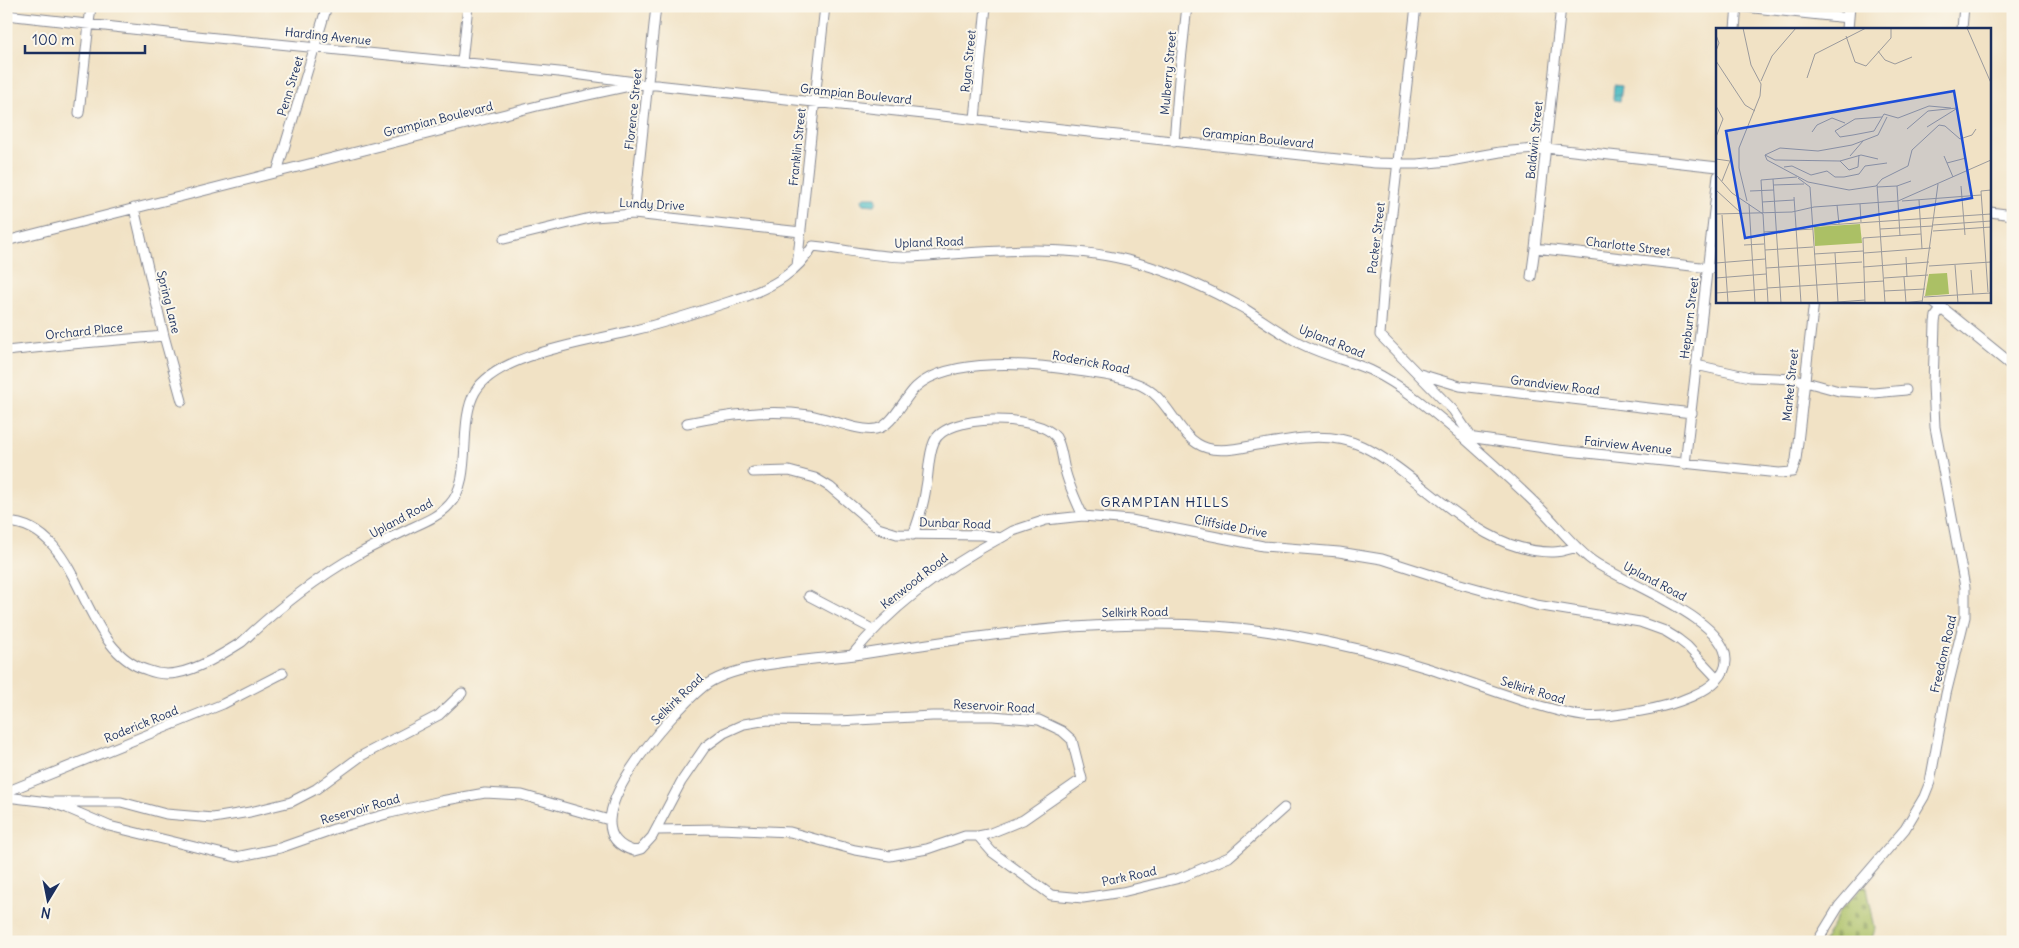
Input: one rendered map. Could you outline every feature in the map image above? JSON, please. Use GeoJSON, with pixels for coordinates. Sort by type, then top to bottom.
{"type":"FeatureCollection","features":[{"type":"Feature","properties":{"kind":"main road"},"geometry":{"type":"LineString","coordinates":[[1847,24],[1849,6]]}},
{"type":"Feature","properties":{"kind":"main road"},"geometry":{"type":"LineString","coordinates":[[1937,305],[2013,366]]}},
{"type":"Feature","properties":{"kind":"street"},"geometry":{"type":"LineString","coordinates":[[79,114],[91,6]]}},
{"type":"Feature","properties":{"kind":"street","name":"Penn Street"},"geometry":{"type":"LineString","coordinates":[[277,172],[327,6]]}},
{"type":"Feature","properties":{"kind":"street"},"geometry":{"type":"LineString","coordinates":[[462,62],[468,6]]}},
{"type":"Feature","properties":{"kind":"street","name":"Florence Street"},"geometry":{"type":"LineString","coordinates":[[634,214],[656,6]]}},
{"type":"Feature","properties":{"kind":"street","name":"Franklin Street"},"geometry":{"type":"LineString","coordinates":[[801,232],[825,6]]}},
{"type":"Feature","properties":{"kind":"street","name":"Ryan Street"},"geometry":{"type":"LineString","coordinates":[[974,119],[986,6]]}},
{"type":"Feature","properties":{"kind":"street","name":"Mulberry Street"},"geometry":{"type":"LineString","coordinates":[[1174,142],[1188,6]]}},
{"type":"Feature","properties":{"kind":"street","name":"Packer Street"},"geometry":{"type":"LineString","coordinates":[[1416,6],[1384,282],[1380,335],[1385,337],[1453,410],[1472,438]]}},
{"type":"Feature","properties":{"kind":"street","name":"Baldwin Street"},"geometry":{"type":"LineString","coordinates":[[1530,277],[1535,248],[1561,6]]}},
{"type":"Feature","properties":{"kind":"street"},"geometry":{"type":"LineString","coordinates":[[1735,28],[1737,6],[1847,24]]}},
{"type":"Feature","properties":{"kind":"street"},"geometry":{"type":"LineString","coordinates":[[1962,28],[1964,6]]}},
{"type":"Feature","properties":{"kind":"street","name":"Harding Avenue"},"geometry":{"type":"LineString","coordinates":[[6,15],[586,74],[648,84]]}},
{"type":"Feature","properties":{"kind":"street","name":"Grampian Boulevard"},"geometry":{"type":"LineString","coordinates":[[6,241],[541,105],[634,84],[1398,164],[1450,161],[1500,152],[1546,148],[1716,167]]}},
{"type":"Feature","properties":{"kind":"street","name":"Hepburn Street"},"geometry":{"type":"LineString","coordinates":[[1685,464],[1716,194]]}},
{"type":"Feature","properties":{"kind":"street","name":"Spring Lane"},"geometry":{"type":"LineString","coordinates":[[134,208],[164,336],[182,401]]}},
{"type":"Feature","properties":{"kind":"street"},"geometry":{"type":"LineString","coordinates":[[1992,212],[2013,215]]}},
{"type":"Feature","properties":{"kind":"street","name":"Lundy Drive"},"geometry":{"type":"LineString","coordinates":[[504,239],[594,217],[634,214],[801,232]]}},
{"type":"Feature","properties":{"kind":"street"},"geometry":{"type":"LineString","coordinates":[[798,266],[801,232]]}},
{"type":"Feature","properties":{"kind":"street","name":"Upland Road"},"geometry":{"type":"LineString","coordinates":[[6,522],[30,528],[48,541],[55,549],[70,570],[108,642],[125,660],[144,670],[158,674],[176,674],[242,642],[301,591],[357,555],[430,518],[450,505],[457,493],[462,473],[466,426],[471,402],[479,387],[496,372],[518,360],[635,330],[747,296],[788,276],[813,246],[907,257],[1054,250],[1090,253],[1131,261],[1190,282],[1246,310],[1300,344],[1327,356],[1372,371],[1416,400],[1518,486],[1577,548],[1602,567],[1674,604],[1710,631],[1723,648],[1725,654],[1726,666],[1717,678]]}},
{"type":"Feature","properties":{"kind":"street","name":"Charlotte Street"},"geometry":{"type":"LineString","coordinates":[[1535,248],[1716,269]]}},
{"type":"Feature","properties":{"kind":"street","name":"Market Street"},"geometry":{"type":"LineString","coordinates":[[1792,472],[1796,460],[1814,302]]}},
{"type":"Feature","properties":{"kind":"street","name":"Freedom Road"},"geometry":{"type":"LineString","coordinates":[[1817,942],[1844,900],[1905,829],[1924,797],[1930,782],[1946,694],[1965,617],[1965,586],[1939,453],[1933,402],[1937,305]]}},
{"type":"Feature","properties":{"kind":"street","name":"Orchard Place"},"geometry":{"type":"LineString","coordinates":[[6,351],[164,336]]}},
{"type":"Feature","properties":{"kind":"street","name":"Roderick Road"},"geometry":{"type":"LineString","coordinates":[[687,423],[731,415],[769,412],[813,415],[857,428],[875,430],[890,420],[916,387],[937,374],[970,367],[1003,365],[1024,365],[1072,370],[1116,378],[1147,388],[1165,405],[1191,440],[1207,448],[1238,449],[1316,437],[1354,443],[1382,457],[1448,508],[1502,541],[1546,552],[1560,552],[1577,548]]}},
{"type":"Feature","properties":{"kind":"street"},"geometry":{"type":"LineString","coordinates":[[1696,365],[1750,377],[1794,379],[1839,391],[1874,393],[1906,390]]}},
{"type":"Feature","properties":{"kind":"street","name":"Grandview Road"},"geometry":{"type":"LineString","coordinates":[[1417,373],[1460,386],[1692,413]]}},
{"type":"Feature","properties":{"kind":"street"},"geometry":{"type":"LineString","coordinates":[[753,472],[789,471],[815,478],[830,487],[878,528],[897,534],[913,535],[924,504],[934,442],[942,431],[951,426],[1008,420],[1044,429],[1055,436],[1075,500],[1083,516]]}},
{"type":"Feature","properties":{"kind":"street","name":"Fairview Avenue"},"geometry":{"type":"LineString","coordinates":[[1461,436],[1558,450],[1685,464],[1779,473],[1792,472]]}},
{"type":"Feature","properties":{"kind":"street","name":"Dunbar Road"},"geometry":{"type":"LineString","coordinates":[[913,535],[967,534],[1001,538],[1013,531],[1046,520],[1083,516]]}},
{"type":"Feature","properties":{"kind":"street","name":"Cliffside Drive"},"geometry":{"type":"LineString","coordinates":[[1083,516],[1131,520],[1263,546],[1339,552],[1382,560],[1536,605],[1640,622],[1665,631],[1678,639],[1717,678]]}},
{"type":"Feature","properties":{"kind":"street","name":"Kenwood Road"},"geometry":{"type":"LineString","coordinates":[[852,655],[874,630],[940,575],[1001,538]]}},
{"type":"Feature","properties":{"kind":"street"},"geometry":{"type":"LineString","coordinates":[[809,596],[874,630]]}},
{"type":"Feature","properties":{"kind":"street","name":"Selkirk Road"},"geometry":{"type":"LineString","coordinates":[[609,820],[616,793],[632,769],[656,737],[682,708],[709,683],[731,674],[760,667],[959,638],[1048,629],[1142,623],[1208,626],[1287,634],[1409,663],[1514,698],[1585,716],[1634,712],[1682,702],[1701,691],[1717,678]]}},
{"type":"Feature","properties":{"kind":"street","name":"Roderick Road"},"geometry":{"type":"LineString","coordinates":[[6,792],[223,704],[283,672]]}},
{"type":"Feature","properties":{"kind":"street"},"geometry":{"type":"LineString","coordinates":[[6,797],[49,802],[121,802],[166,814],[213,818],[250,812],[291,802],[316,789],[361,756],[439,715],[462,693]]}},
{"type":"Feature","properties":{"kind":"street","name":"Reservoir Road"},"geometry":{"type":"LineString","coordinates":[[49,802],[110,826],[236,857],[280,848],[334,829],[441,800],[484,793],[522,796],[609,820],[612,837],[621,847],[634,851],[641,849],[652,837],[681,782],[705,747],[724,733],[750,722],[787,719],[838,721],[932,716],[1001,716],[1039,720],[1067,734],[1073,742],[1082,779],[1023,820],[978,836],[965,836],[927,849],[890,856],[856,850],[790,832],[721,828],[685,831],[656,830]]}},
{"type":"Feature","properties":{"kind":"street","name":"Park Road"},"geometry":{"type":"LineString","coordinates":[[978,836],[992,852],[1051,895],[1083,898],[1122,892],[1180,878],[1229,857],[1284,808]]}},
{"type":"Feature","properties":{"kind":"green space"},"geometry":{"type":"Polygon","coordinates":[[[1862,887],[1867,887],[1875,929],[1871,942],[1823,942],[1842,909],[1862,887]]]}},
{"type":"Feature","properties":{"kind":"water"},"geometry":{"type":"Polygon","coordinates":[[[1614,85],[1622,86],[1620,101],[1613,100],[1614,85]]]}},
{"type":"Feature","properties":{"kind":"water"},"geometry":{"type":"Polygon","coordinates":[[[864,197],[876,197],[875,205],[863,204],[862,199],[864,197]]]}},
{"type":"Feature","properties":{"kind":"district","name":"GRAMPIAN HILLS"},"geometry":{"type":"Point","coordinates":[1165,502]}}]}
